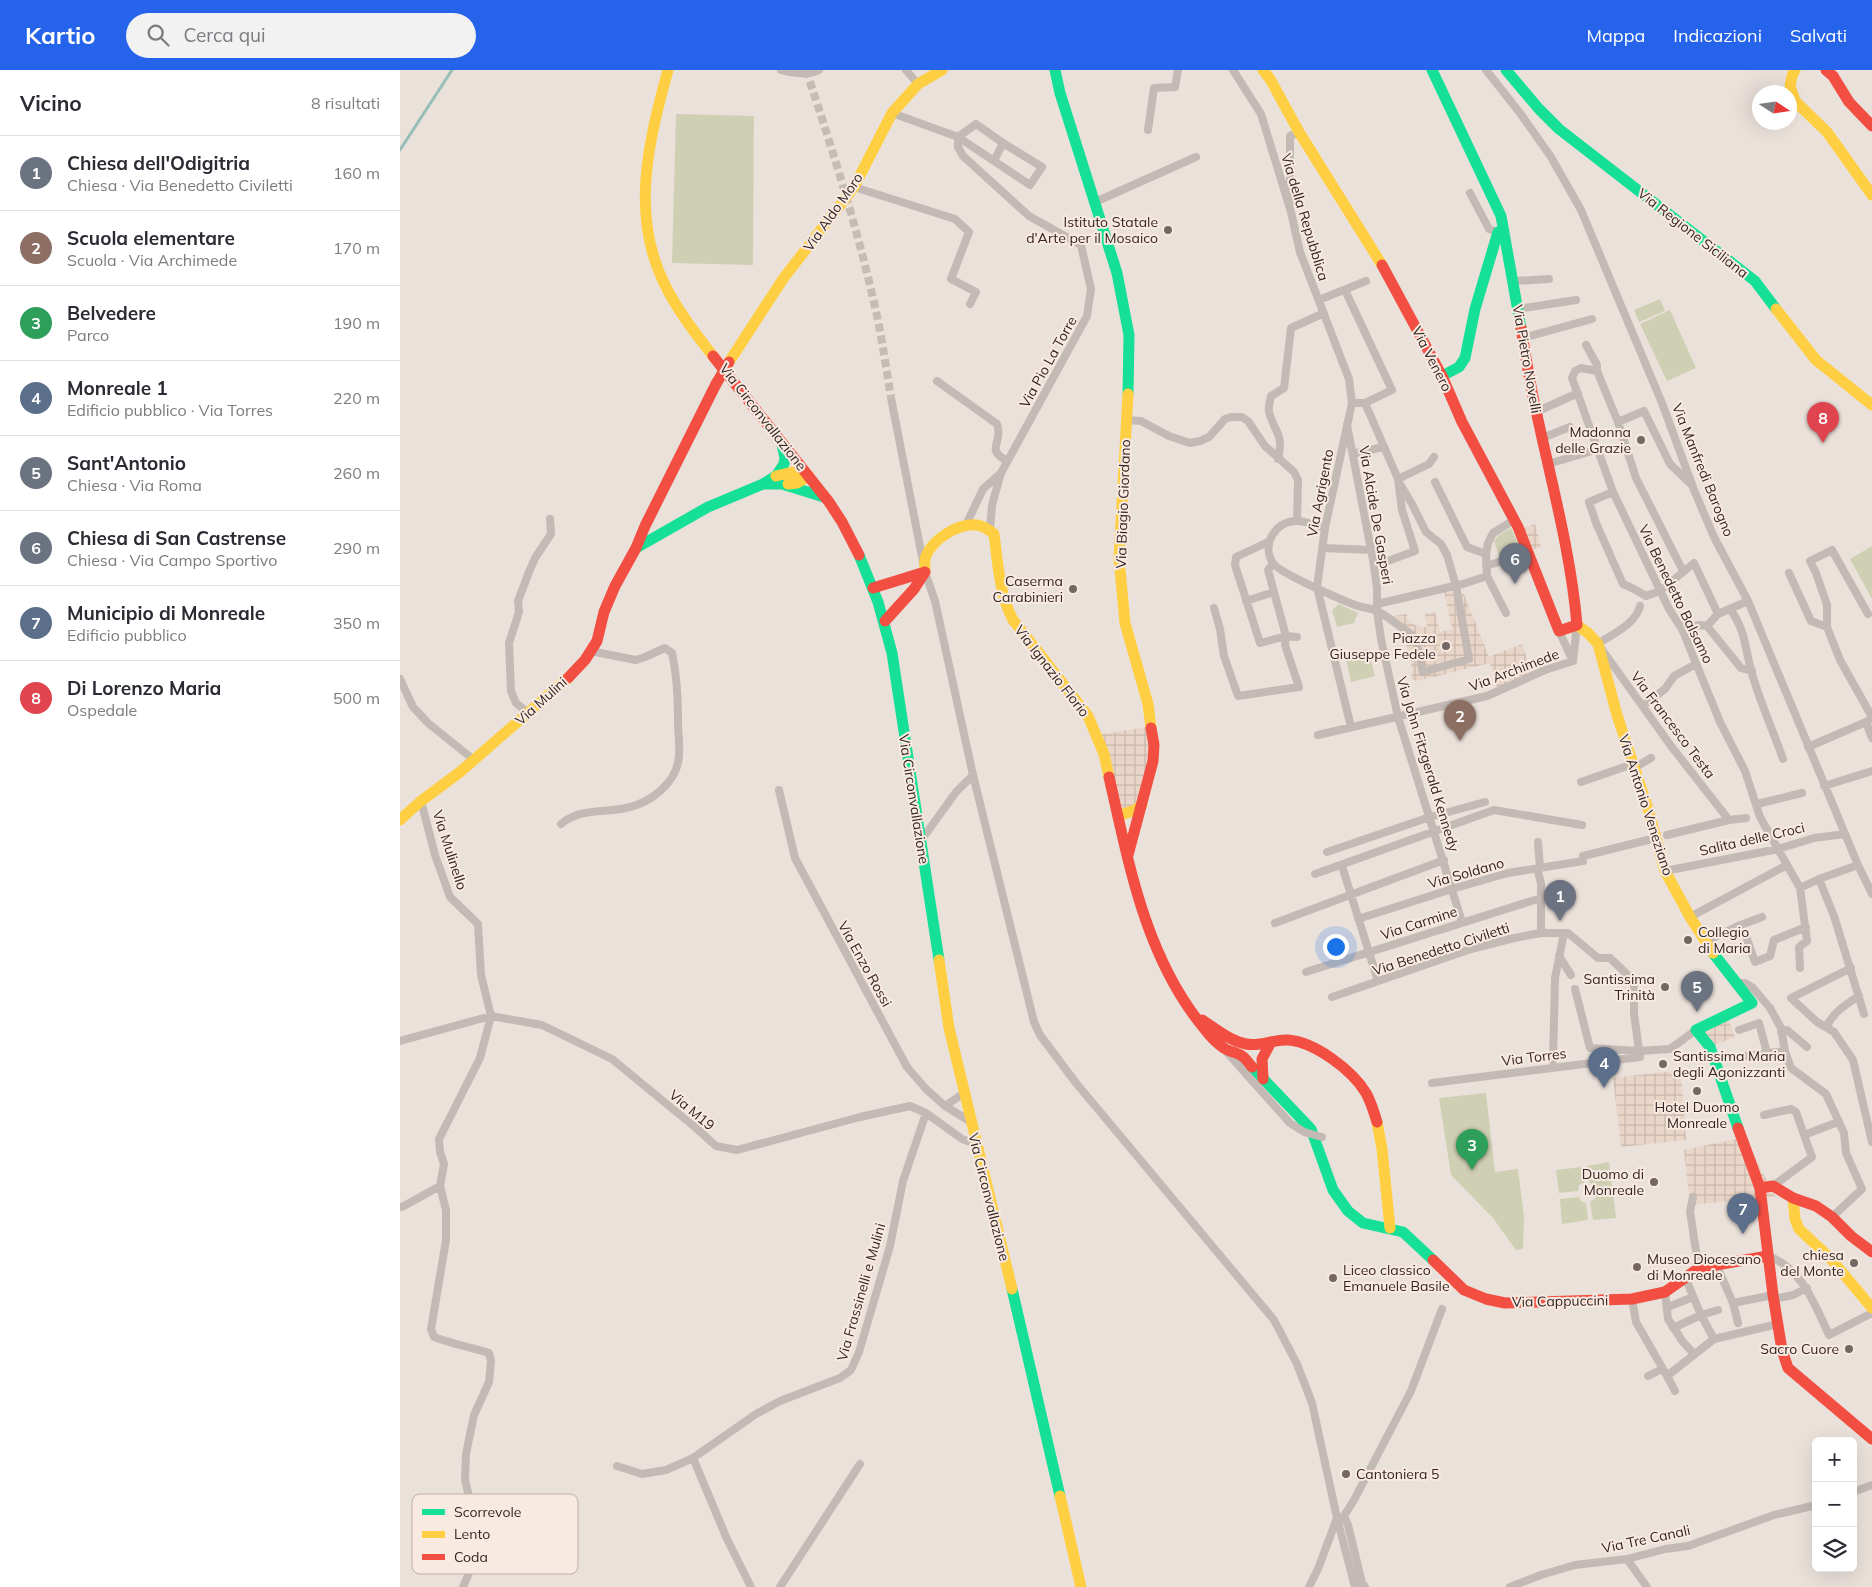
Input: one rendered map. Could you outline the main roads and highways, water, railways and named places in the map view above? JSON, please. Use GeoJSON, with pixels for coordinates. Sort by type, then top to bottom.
{"type":"FeatureCollection","features":[{"type":"Feature","properties":{"kind":"waterway"},"geometry":{"type":"LineString","coordinates":[[400,150],[452,70]]}},
{"type":"Feature","properties":{"kind":"tunnel"},"geometry":{"type":"LineString","coordinates":[[806,70],[854,223],[877,316],[892,403]]}},
{"type":"Feature","properties":{"kind":"tunnel"},"geometry":{"type":"LineString","coordinates":[[1695,1245],[1698,1260]]}},
{"type":"Feature","properties":{"kind":"place","name":"Istituto Statale d'Arte per il Mosaico"},"geometry":{"type":"Point","coordinates":[1168,230]}},
{"type":"Feature","properties":{"kind":"place","name":"Madonna delle Grazie"},"geometry":{"type":"Point","coordinates":[1641,440]}},
{"type":"Feature","properties":{"kind":"place","name":"Di Lorenzo Maria"},"geometry":{"type":"Point","coordinates":[1823,443]}},
{"type":"Feature","properties":{"kind":"place","name":"Chiesa di San Castrense"},"geometry":{"type":"Point","coordinates":[1515,584]}},
{"type":"Feature","properties":{"kind":"place","name":"Caserma Carabinieri"},"geometry":{"type":"Point","coordinates":[1073,589]}},
{"type":"Feature","properties":{"kind":"place","name":"Piazza Giuseppe Fedele"},"geometry":{"type":"Point","coordinates":[1446,646]}},
{"type":"Feature","properties":{"kind":"place","name":"Scuola elementare"},"geometry":{"type":"Point","coordinates":[1460,741]}},
{"type":"Feature","properties":{"kind":"place","name":"Chiesa dell'Odigitria"},"geometry":{"type":"Point","coordinates":[1560,921]}},
{"type":"Feature","properties":{"kind":"place","name":"Collegio di Maria"},"geometry":{"type":"Point","coordinates":[1688,940]}},
{"type":"Feature","properties":{"kind":"place","name":"Santissima Trinità"},"geometry":{"type":"Point","coordinates":[1665,987]}},
{"type":"Feature","properties":{"kind":"place","name":"Sant'Antonio"},"geometry":{"type":"Point","coordinates":[1697,1012]}},
{"type":"Feature","properties":{"kind":"place","name":"Santissima Maria degli Agonizzanti"},"geometry":{"type":"Point","coordinates":[1663,1064]}},
{"type":"Feature","properties":{"kind":"place","name":"Monreale 1"},"geometry":{"type":"Point","coordinates":[1604,1088]}},
{"type":"Feature","properties":{"kind":"place","name":"Hotel Duomo Monreale"},"geometry":{"type":"Point","coordinates":[1697,1091]}},
{"type":"Feature","properties":{"kind":"place","name":"Belvedere"},"geometry":{"type":"Point","coordinates":[1472,1170]}},
{"type":"Feature","properties":{"kind":"place","name":"Duomo di Monreale"},"geometry":{"type":"Point","coordinates":[1654,1182]}},
{"type":"Feature","properties":{"kind":"place","name":"Municipio di Monreale"},"geometry":{"type":"Point","coordinates":[1743,1234]}},
{"type":"Feature","properties":{"kind":"place","name":"chiesa del Monte"},"geometry":{"type":"Point","coordinates":[1854,1263]}},
{"type":"Feature","properties":{"kind":"place","name":"Museo Diocesano di Monreale"},"geometry":{"type":"Point","coordinates":[1637,1267]}},
{"type":"Feature","properties":{"kind":"place","name":"Liceo classico Emanuele Basile"},"geometry":{"type":"Point","coordinates":[1333,1278]}},
{"type":"Feature","properties":{"kind":"place","name":"Sacro Cuore"},"geometry":{"type":"Point","coordinates":[1849,1349]}},
{"type":"Feature","properties":{"kind":"place","name":"Cantoniera 5"},"geometry":{"type":"Point","coordinates":[1346,1474]}}]}
